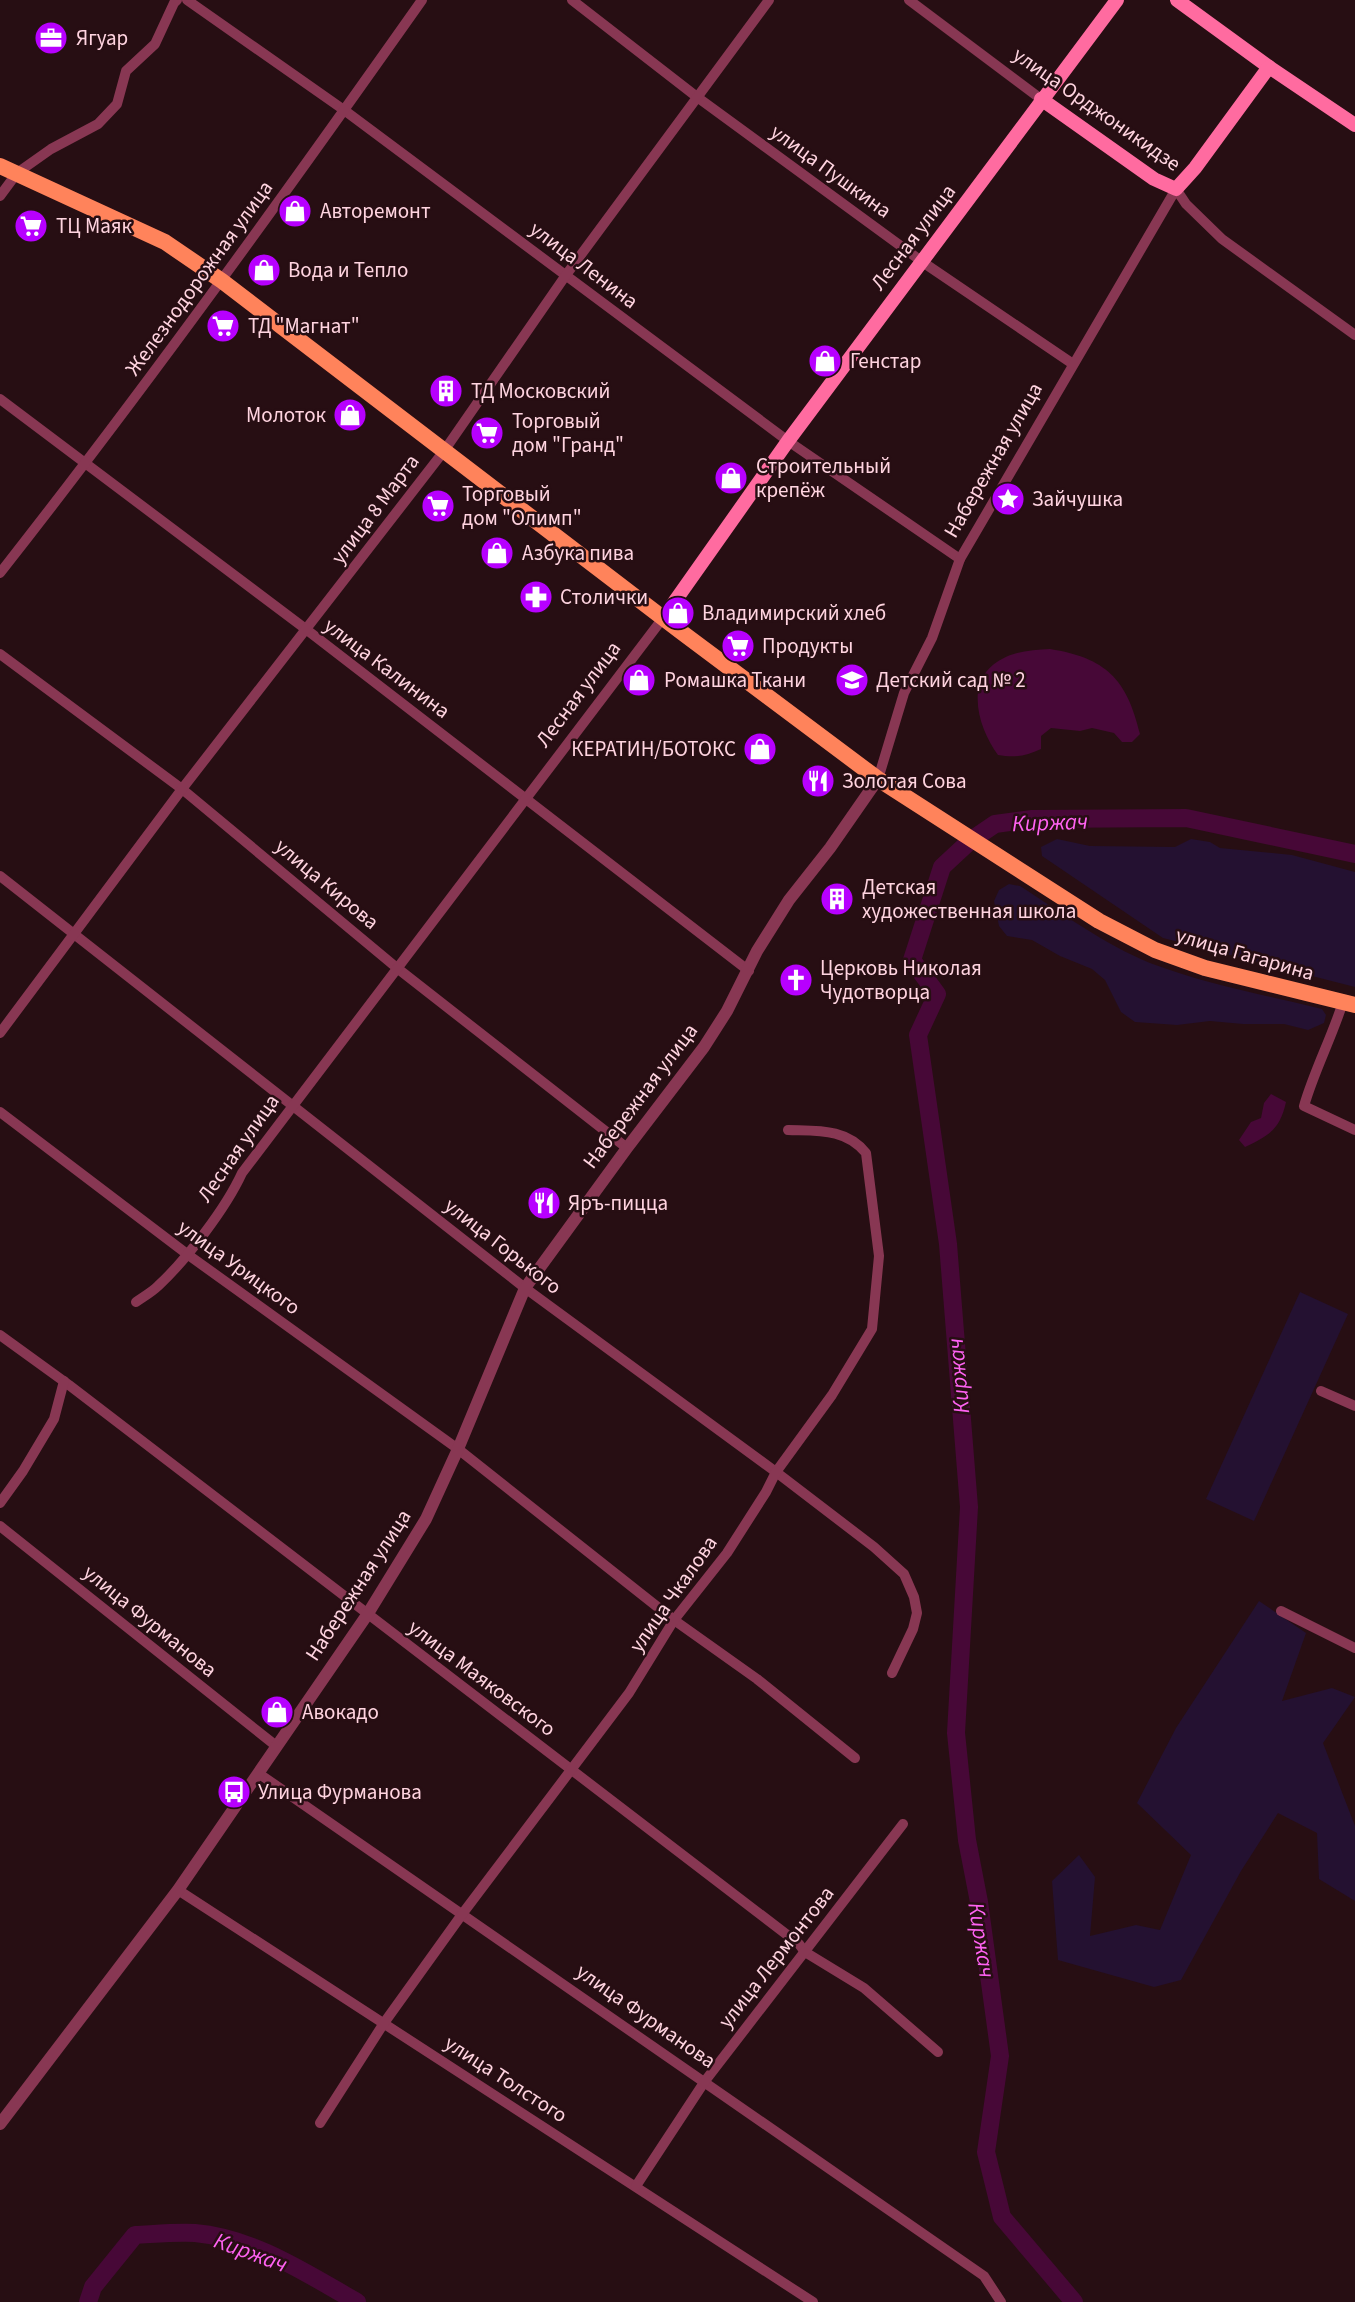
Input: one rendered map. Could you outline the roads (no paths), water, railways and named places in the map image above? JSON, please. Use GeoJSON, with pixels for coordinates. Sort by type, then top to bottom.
{"type":"FeatureCollection","features":[{"type":"Feature","properties":{"kind":"main road","name":"Лесная улица"},"geometry":{"type":"LineString","coordinates":[[663,618],[788,441],[1117,0]]}},
{"type":"Feature","properties":{"kind":"main road"},"geometry":{"type":"LineString","coordinates":[[1177,0],[1355,125]]}},
{"type":"Feature","properties":{"kind":"main road","name":"Набережная улица"},"geometry":{"type":"LineString","coordinates":[[1176,189],[1195,169],[1269,67]]}},
{"type":"Feature","properties":{"kind":"main road","name":"улица Орджоникидзе"},"geometry":{"type":"LineString","coordinates":[[1041,99],[1154,179],[1176,189]]}},
{"type":"Feature","properties":{"kind":"main road","name":"улица Гагарина"},"geometry":{"type":"LineString","coordinates":[[0,166],[165,242],[222,281],[878,779],[1099,921],[1155,950],[1205,968],[1349,1003]]}},
{"type":"Feature","properties":{"kind":"street"},"geometry":{"type":"LineString","coordinates":[[0,196],[17,173],[51,149],[98,124],[117,104],[126,71],[155,44],[177,0]]}},
{"type":"Feature","properties":{"kind":"street","name":"улица Ленина"},"geometry":{"type":"LineString","coordinates":[[187,0],[344,110],[788,441],[960,559]]}},
{"type":"Feature","properties":{"kind":"street","name":"Железнодорожная улица"},"geometry":{"type":"LineString","coordinates":[[0,573],[86,464],[222,281],[422,0]]}},
{"type":"Feature","properties":{"kind":"street","name":"улица Пушкина"},"geometry":{"type":"LineString","coordinates":[[572,0],[697,97],[921,261],[1073,364]]}},
{"type":"Feature","properties":{"kind":"street","name":"улица 8 Марта"},"geometry":{"type":"LineString","coordinates":[[0,1033],[182,789],[444,451],[566,275],[769,0]]}},
{"type":"Feature","properties":{"kind":"street","name":"улица Орджоникидзе"},"geometry":{"type":"LineString","coordinates":[[909,0],[1041,99]]}},
{"type":"Feature","properties":{"kind":"street","name":"улица Орджоникидзе"},"geometry":{"type":"LineString","coordinates":[[1176,189],[1186,204],[1222,239],[1355,335]]}},
{"type":"Feature","properties":{"kind":"street","name":"Набережная улица"},"geometry":{"type":"LineString","coordinates":[[0,2124],[177,1890],[367,1615],[426,1519],[458,1450],[525,1288],[626,1148],[704,1047],[749,971],[757,951],[789,900],[830,848],[878,779],[904,693],[932,638],[960,559],[1176,189]]}},
{"type":"Feature","properties":{"kind":"street","name":"улица Калинина"},"geometry":{"type":"LineString","coordinates":[[0,399],[307,630],[749,971]]}},
{"type":"Feature","properties":{"kind":"street","name":"Лесная улица"},"geometry":{"type":"LineString","coordinates":[[136,1302],[158,1287],[232,1196],[242,1172],[663,618]]}},
{"type":"Feature","properties":{"kind":"street","name":"улица Кирова"},"geometry":{"type":"LineString","coordinates":[[0,654],[182,789],[397,968],[626,1148]]}},
{"type":"Feature","properties":{"kind":"street","name":"улица Горького"},"geometry":{"type":"LineString","coordinates":[[0,876],[525,1288],[874,1547],[904,1574],[914,1597],[917,1613],[913,1629],[892,1673]]}},
{"type":"Feature","properties":{"kind":"street"},"geometry":{"type":"LineString","coordinates":[[1349,1003],[1309,1087],[1304,1106],[1355,1130]]}},
{"type":"Feature","properties":{"kind":"street","name":"улица Урицкого"},"geometry":{"type":"LineString","coordinates":[[0,1112],[187,1254],[458,1450],[674,1620],[757,1679],[855,1758]]}},
{"type":"Feature","properties":{"kind":"street","name":"улица Чкалова"},"geometry":{"type":"LineString","coordinates":[[320,2123],[384,2023],[463,1913],[572,1772],[629,1693],[674,1620],[727,1553],[776,1472],[832,1395],[872,1329],[879,1255],[866,1153],[847,1137],[830,1131],[788,1130]]}},
{"type":"Feature","properties":{"kind":"street","name":"улица Маяковского"},"geometry":{"type":"LineString","coordinates":[[0,1335],[64,1381],[799,1944],[805,1952],[864,1988],[938,2052]]}},
{"type":"Feature","properties":{"kind":"street"},"geometry":{"type":"LineString","coordinates":[[0,1503],[54,1419],[64,1381]]}},
{"type":"Feature","properties":{"kind":"street"},"geometry":{"type":"LineString","coordinates":[[1321,1391],[1355,1406]]}},
{"type":"Feature","properties":{"kind":"street","name":"улица Фурманова"},"geometry":{"type":"LineString","coordinates":[[0,1526],[275,1745]]}},
{"type":"Feature","properties":{"kind":"street"},"geometry":{"type":"LineString","coordinates":[[1281,1611],[1355,1648]]}},
{"type":"Feature","properties":{"kind":"street","name":"улица Фурманова"},"geometry":{"type":"LineString","coordinates":[[258,1773],[984,2276],[1001,2302]]}},
{"type":"Feature","properties":{"kind":"street","name":"улица Лермонтова"},"geometry":{"type":"LineString","coordinates":[[636,2186],[705,2081],[903,1824]]}},
{"type":"Feature","properties":{"kind":"street","name":"улица Толстого"},"geometry":{"type":"LineString","coordinates":[[177,1890],[813,2302]]}},
{"type":"Feature","properties":{"kind":"waterway","name":"Киржач"},"geometry":{"type":"LineString","coordinates":[[1074,2302],[1002,2217],[986,2152],[1000,2056],[979,1902],[967,1840],[956,1733],[969,1507],[948,1244],[918,1035],[937,994],[912,960],[942,867],[970,841],[995,824],[1032,819],[1186,818],[1355,854]]}},
{"type":"Feature","properties":{"kind":"waterway","name":"Киржач"},"geometry":{"type":"LineString","coordinates":[[88,2302],[93,2287],[135,2235],[180,2233],[217,2236],[259,2250],[357,2302]]}},
{"type":"Feature","properties":{"kind":"place","name":"Ягуар"},"geometry":{"type":"Point","coordinates":[51,38]}},
{"type":"Feature","properties":{"kind":"place","name":"Авторемонт"},"geometry":{"type":"Point","coordinates":[295,211]}},
{"type":"Feature","properties":{"kind":"place","name":"ТЦ Маяк"},"geometry":{"type":"Point","coordinates":[31,226]}},
{"type":"Feature","properties":{"kind":"place","name":"Вода и Тепло"},"geometry":{"type":"Point","coordinates":[264,270]}},
{"type":"Feature","properties":{"kind":"place","name":"ТД \"Магнат\""},"geometry":{"type":"Point","coordinates":[223,326]}},
{"type":"Feature","properties":{"kind":"place","name":"Генстар"},"geometry":{"type":"Point","coordinates":[825,361]}},
{"type":"Feature","properties":{"kind":"place","name":"ТД Московский"},"geometry":{"type":"Point","coordinates":[446,391]}},
{"type":"Feature","properties":{"kind":"place","name":"Молоток"},"geometry":{"type":"Point","coordinates":[350,415]}},
{"type":"Feature","properties":{"kind":"place","name":"Торговый дом \"Гранд\""},"geometry":{"type":"Point","coordinates":[487,433]}},
{"type":"Feature","properties":{"kind":"place","name":"Строительный крепёж"},"geometry":{"type":"Point","coordinates":[731,478]}},
{"type":"Feature","properties":{"kind":"place","name":"Зайчушка"},"geometry":{"type":"Point","coordinates":[1008,499]}},
{"type":"Feature","properties":{"kind":"place","name":"Торговый дом \"Олимп\""},"geometry":{"type":"Point","coordinates":[438,506]}},
{"type":"Feature","properties":{"kind":"place","name":"Азбука пива"},"geometry":{"type":"Point","coordinates":[497,553]}},
{"type":"Feature","properties":{"kind":"place","name":"Столички"},"geometry":{"type":"Point","coordinates":[536,597]}},
{"type":"Feature","properties":{"kind":"place","name":"Владимирский хлеб"},"geometry":{"type":"Point","coordinates":[678,613]}},
{"type":"Feature","properties":{"kind":"place","name":"Продукты"},"geometry":{"type":"Point","coordinates":[738,646]}},
{"type":"Feature","properties":{"kind":"place","name":"Ромашка Ткани"},"geometry":{"type":"Point","coordinates":[639,680]}},
{"type":"Feature","properties":{"kind":"place","name":"Детский сад № 2"},"geometry":{"type":"Point","coordinates":[852,680]}},
{"type":"Feature","properties":{"kind":"place","name":"КЕРАТИН/БОТОКС"},"geometry":{"type":"Point","coordinates":[760,749]}},
{"type":"Feature","properties":{"kind":"place","name":"Золотая Сова"},"geometry":{"type":"Point","coordinates":[818,781]}},
{"type":"Feature","properties":{"kind":"place","name":"Детская художественная школа"},"geometry":{"type":"Point","coordinates":[837,899]}},
{"type":"Feature","properties":{"kind":"place","name":"Церковь Николая Чудотворца"},"geometry":{"type":"Point","coordinates":[796,980]}},
{"type":"Feature","properties":{"kind":"place","name":"Яръ-пицца"},"geometry":{"type":"Point","coordinates":[544,1203]}},
{"type":"Feature","properties":{"kind":"place","name":"Авокадо"},"geometry":{"type":"Point","coordinates":[277,1712]}},
{"type":"Feature","properties":{"kind":"place","name":"Улица Фурманова"},"geometry":{"type":"Point","coordinates":[234,1792]}}]}
